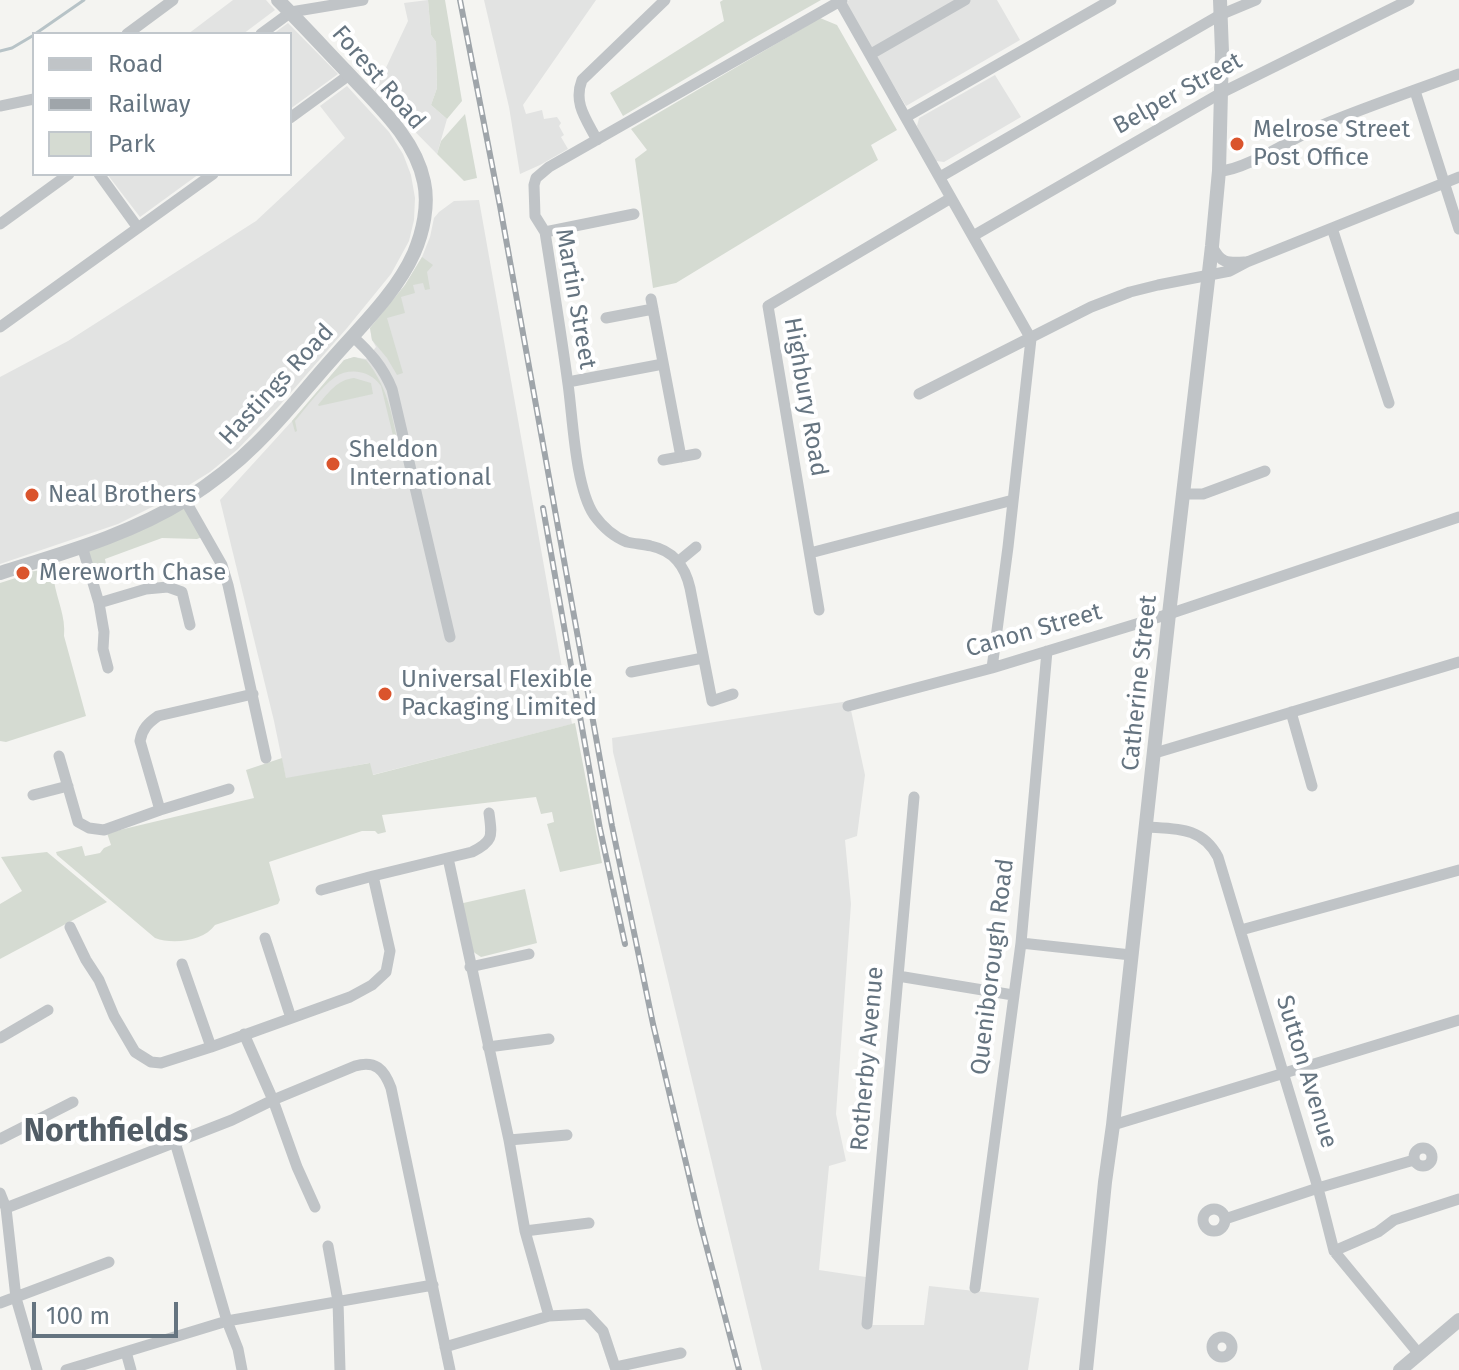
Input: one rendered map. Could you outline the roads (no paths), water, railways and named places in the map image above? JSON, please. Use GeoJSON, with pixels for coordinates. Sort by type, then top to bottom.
{"type":"FeatureCollection","features":[{"type":"Feature","properties":{"kind":"street"},"geometry":{"type":"LineString","coordinates":[[130,32],[173,0]]}},
{"type":"Feature","properties":{"kind":"street","name":"Forest Road"},"geometry":{"type":"LineString","coordinates":[[278,0],[401,134],[420,169],[426,195]]}},
{"type":"Feature","properties":{"kind":"street"},"geometry":{"type":"LineString","coordinates":[[264,32],[291,12],[363,0]]}},
{"type":"Feature","properties":{"kind":"street"},"geometry":{"type":"LineString","coordinates":[[597,140],[580,109],[582,80],[665,0]]}},
{"type":"Feature","properties":{"kind":"street"},"geometry":{"type":"LineString","coordinates":[[840,0],[1031,339],[992,668]]}},
{"type":"Feature","properties":{"kind":"street","name":"Martin Street"},"geometry":{"type":"LineString","coordinates":[[679,561],[656,547],[617,537],[593,513],[581,482],[545,232],[535,216],[536,178],[549,167],[840,0]]}},
{"type":"Feature","properties":{"kind":"street"},"geometry":{"type":"LineString","coordinates":[[871,54],[965,0]]}},
{"type":"Feature","properties":{"kind":"street"},"geometry":{"type":"LineString","coordinates":[[906,117],[1111,0]]}},
{"type":"Feature","properties":{"kind":"street"},"geometry":{"type":"LineString","coordinates":[[940,177],[1220,8],[1256,0]]}},
{"type":"Feature","properties":{"kind":"street","name":"Belper Street"},"geometry":{"type":"LineString","coordinates":[[973,236],[1221,93],[1409,0]]}},
{"type":"Feature","properties":{"kind":"street","name":"Catherine Street"},"geometry":{"type":"LineString","coordinates":[[1086,1370],[1212,246],[1219,171],[1220,8]]}},
{"type":"Feature","properties":{"kind":"street"},"geometry":{"type":"LineString","coordinates":[[1219,171],[1242,165],[1320,127],[1459,74]]}},
{"type":"Feature","properties":{"kind":"street"},"geometry":{"type":"LineString","coordinates":[[292,117],[349,75]]}},
{"type":"Feature","properties":{"kind":"street"},"geometry":{"type":"LineString","coordinates":[[1415,91],[1459,229]]}},
{"type":"Feature","properties":{"kind":"street"},"geometry":{"type":"LineString","coordinates":[[0,106],[32,99]]}},
{"type":"Feature","properties":{"kind":"street"},"geometry":{"type":"LineString","coordinates":[[0,224],[66,176]]}},
{"type":"Feature","properties":{"kind":"street"},"geometry":{"type":"LineString","coordinates":[[100,176],[138,228]]}},
{"type":"Feature","properties":{"kind":"street"},"geometry":{"type":"LineString","coordinates":[[0,327],[210,176]]}},
{"type":"Feature","properties":{"kind":"street"},"geometry":{"type":"LineString","coordinates":[[919,394],[1091,307],[1130,292],[1230,271],[1459,177]]}},
{"type":"Feature","properties":{"kind":"street","name":"Hastings Road"},"geometry":{"type":"LineString","coordinates":[[0,573],[153,518],[220,475],[255,445],[385,298],[413,254],[421,234],[426,195]]}},
{"type":"Feature","properties":{"kind":"street","name":"Highbury Road"},"geometry":{"type":"LineString","coordinates":[[819,610],[768,306],[951,198]]}},
{"type":"Feature","properties":{"kind":"street"},"geometry":{"type":"LineString","coordinates":[[545,232],[634,214]]}},
{"type":"Feature","properties":{"kind":"street"},"geometry":{"type":"LineString","coordinates":[[1332,228],[1389,403]]}},
{"type":"Feature","properties":{"kind":"street"},"geometry":{"type":"LineString","coordinates":[[1212,246],[1225,262],[1247,262]]}},
{"type":"Feature","properties":{"kind":"street"},"geometry":{"type":"LineString","coordinates":[[606,318],[652,304],[681,457]]}},
{"type":"Feature","properties":{"kind":"street"},"geometry":{"type":"LineString","coordinates":[[352,336],[386,373],[392,389],[450,637]]}},
{"type":"Feature","properties":{"kind":"street"},"geometry":{"type":"LineString","coordinates":[[568,382],[663,364]]}},
{"type":"Feature","properties":{"kind":"street"},"geometry":{"type":"LineString","coordinates":[[663,460],[696,454]]}},
{"type":"Feature","properties":{"kind":"street"},"geometry":{"type":"LineString","coordinates":[[1184,494],[1203,494],[1265,471]]}},
{"type":"Feature","properties":{"kind":"street"},"geometry":{"type":"LineString","coordinates":[[185,500],[222,565],[238,624],[266,758]]}},
{"type":"Feature","properties":{"kind":"street"},"geometry":{"type":"LineString","coordinates":[[810,553],[1013,500]]}},
{"type":"Feature","properties":{"kind":"street","name":"Canon Street"},"geometry":{"type":"LineString","coordinates":[[848,706],[992,668],[1169,614],[1459,517]]}},
{"type":"Feature","properties":{"kind":"street"},"geometry":{"type":"LineString","coordinates":[[82,546],[99,603],[108,668]]}},
{"type":"Feature","properties":{"kind":"street"},"geometry":{"type":"LineString","coordinates":[[696,547],[679,561],[686,573],[712,701],[733,694]]}},
{"type":"Feature","properties":{"kind":"street"},"geometry":{"type":"LineString","coordinates":[[99,603],[146,589],[168,587],[182,592],[190,625]]}},
{"type":"Feature","properties":{"kind":"street","name":"Queniborough Road"},"geometry":{"type":"LineString","coordinates":[[975,1288],[1021,943],[1047,651]]}},
{"type":"Feature","properties":{"kind":"street"},"geometry":{"type":"LineString","coordinates":[[631,672],[703,658]]}},
{"type":"Feature","properties":{"kind":"street"},"geometry":{"type":"LineString","coordinates":[[1155,753],[1459,662]]}},
{"type":"Feature","properties":{"kind":"street"},"geometry":{"type":"LineString","coordinates":[[160,810],[140,741],[148,723],[158,716],[253,694]]}},
{"type":"Feature","properties":{"kind":"street"},"geometry":{"type":"LineString","coordinates":[[1291,712],[1312,786]]}},
{"type":"Feature","properties":{"kind":"street"},"geometry":{"type":"LineString","coordinates":[[59,756],[78,822],[89,828],[104,830],[229,789]]}},
{"type":"Feature","properties":{"kind":"street"},"geometry":{"type":"LineString","coordinates":[[33,795],[68,786]]}},
{"type":"Feature","properties":{"kind":"street","name":"Rotherby Avenue"},"geometry":{"type":"LineString","coordinates":[[867,1324],[914,797]]}},
{"type":"Feature","properties":{"kind":"street"},"geometry":{"type":"LineString","coordinates":[[321,890],[472,852],[487,845],[492,834],[489,813]]}},
{"type":"Feature","properties":{"kind":"street","name":"Sutton Avenue"},"geometry":{"type":"LineString","coordinates":[[1147,827],[1196,833],[1213,847],[1241,930],[1334,1251],[1419,1354]]}},
{"type":"Feature","properties":{"kind":"street"},"geometry":{"type":"LineString","coordinates":[[448,858],[509,1140],[525,1231],[549,1316]]}},
{"type":"Feature","properties":{"kind":"street"},"geometry":{"type":"LineString","coordinates":[[1241,930],[1459,870]]}},
{"type":"Feature","properties":{"kind":"street"},"geometry":{"type":"LineString","coordinates":[[70,927],[135,1052],[143,1059],[161,1063],[350,997],[372,985],[386,972],[390,951],[373,876]]}},
{"type":"Feature","properties":{"kind":"street"},"geometry":{"type":"LineString","coordinates":[[265,938],[291,1018]]}},
{"type":"Feature","properties":{"kind":"street"},"geometry":{"type":"LineString","coordinates":[[1021,943],[1131,955]]}},
{"type":"Feature","properties":{"kind":"street"},"geometry":{"type":"LineString","coordinates":[[470,967],[529,954]]}},
{"type":"Feature","properties":{"kind":"street"},"geometry":{"type":"LineString","coordinates":[[182,964],[211,1047]]}},
{"type":"Feature","properties":{"kind":"street"},"geometry":{"type":"LineString","coordinates":[[898,976],[1013,995]]}},
{"type":"Feature","properties":{"kind":"street"},"geometry":{"type":"LineString","coordinates":[[0,1038],[48,1010]]}},
{"type":"Feature","properties":{"kind":"street"},"geometry":{"type":"LineString","coordinates":[[1113,1125],[1459,1020]]}},
{"type":"Feature","properties":{"kind":"street"},"geometry":{"type":"LineString","coordinates":[[244,1034],[315,1207]]}},
{"type":"Feature","properties":{"kind":"street"},"geometry":{"type":"LineString","coordinates":[[488,1047],[549,1039]]}},
{"type":"Feature","properties":{"kind":"street"},"geometry":{"type":"LineString","coordinates":[[6,1208],[232,1120],[366,1063],[375,1065],[388,1079],[450,1370]]}},
{"type":"Feature","properties":{"kind":"street"},"geometry":{"type":"LineString","coordinates":[[0,1139],[73,1102]]}},
{"type":"Feature","properties":{"kind":"street"},"geometry":{"type":"LineString","coordinates":[[509,1140],[567,1135]]}},
{"type":"Feature","properties":{"kind":"street"},"geometry":{"type":"LineString","coordinates":[[175,1142],[242,1370]]}},
{"type":"Feature","properties":{"kind":"street"},"geometry":{"type":"LineString","coordinates":[[1225,1219],[1414,1160]]}},
{"type":"Feature","properties":{"kind":"street"},"geometry":{"type":"LineString","coordinates":[[0,1193],[6,1208],[16,1298],[37,1370]]}},
{"type":"Feature","properties":{"kind":"street"},"geometry":{"type":"LineString","coordinates":[[1334,1251],[1378,1232],[1394,1220],[1459,1199]]}},
{"type":"Feature","properties":{"kind":"street"},"geometry":{"type":"LineString","coordinates":[[525,1231],[589,1223]]}},
{"type":"Feature","properties":{"kind":"street"},"geometry":{"type":"LineString","coordinates":[[328,1246],[338,1301],[340,1370]]}},
{"type":"Feature","properties":{"kind":"street"},"geometry":{"type":"LineString","coordinates":[[0,1303],[109,1262]]}},
{"type":"Feature","properties":{"kind":"street"},"geometry":{"type":"LineString","coordinates":[[66,1370],[227,1321],[433,1285]]}},
{"type":"Feature","properties":{"kind":"street"},"geometry":{"type":"LineString","coordinates":[[445,1347],[549,1316],[587,1314],[603,1331],[616,1369],[681,1353]]}},
{"type":"Feature","properties":{"kind":"street"},"geometry":{"type":"LineString","coordinates":[[1400,1370],[1459,1320]]}},
{"type":"Feature","properties":{"kind":"street"},"geometry":{"type":"LineString","coordinates":[[126,1352],[131,1370]]}},
{"type":"Feature","properties":{"kind":"street"},"geometry":{"type":"LineString","coordinates":[[1225,1357],[1229,1370]]}},
{"type":"Feature","properties":{"kind":"waterway"},"geometry":{"type":"LineString","coordinates":[[38,32],[84,0]]}},
{"type":"Feature","properties":{"kind":"waterway"},"geometry":{"type":"LineString","coordinates":[[0,51],[32,36]]}},
{"type":"Feature","properties":{"kind":"railway"},"geometry":{"type":"LineString","coordinates":[[460,0],[612,826],[653,1024],[739,1370]]}},
{"type":"Feature","properties":{"kind":"railway"},"geometry":{"type":"LineString","coordinates":[[543,508],[600,829],[625,944]]}},
{"type":"Feature","properties":{"kind":"place","name":"Melrose Street Post Office"},"geometry":{"type":"Point","coordinates":[1237,144]}},
{"type":"Feature","properties":{"kind":"place","name":"Sheldon International"},"geometry":{"type":"Point","coordinates":[333,464]}},
{"type":"Feature","properties":{"kind":"place","name":"Neal Brothers"},"geometry":{"type":"Point","coordinates":[32,495]}},
{"type":"Feature","properties":{"kind":"place","name":"Mereworth Chase"},"geometry":{"type":"Point","coordinates":[23,573]}},
{"type":"Feature","properties":{"kind":"place","name":"Universal Flexible Packaging Limited"},"geometry":{"type":"Point","coordinates":[385,694]}},
{"type":"Feature","properties":{"kind":"district","name":"Northfields"},"geometry":{"type":"Point","coordinates":[106,1132]}}]}
